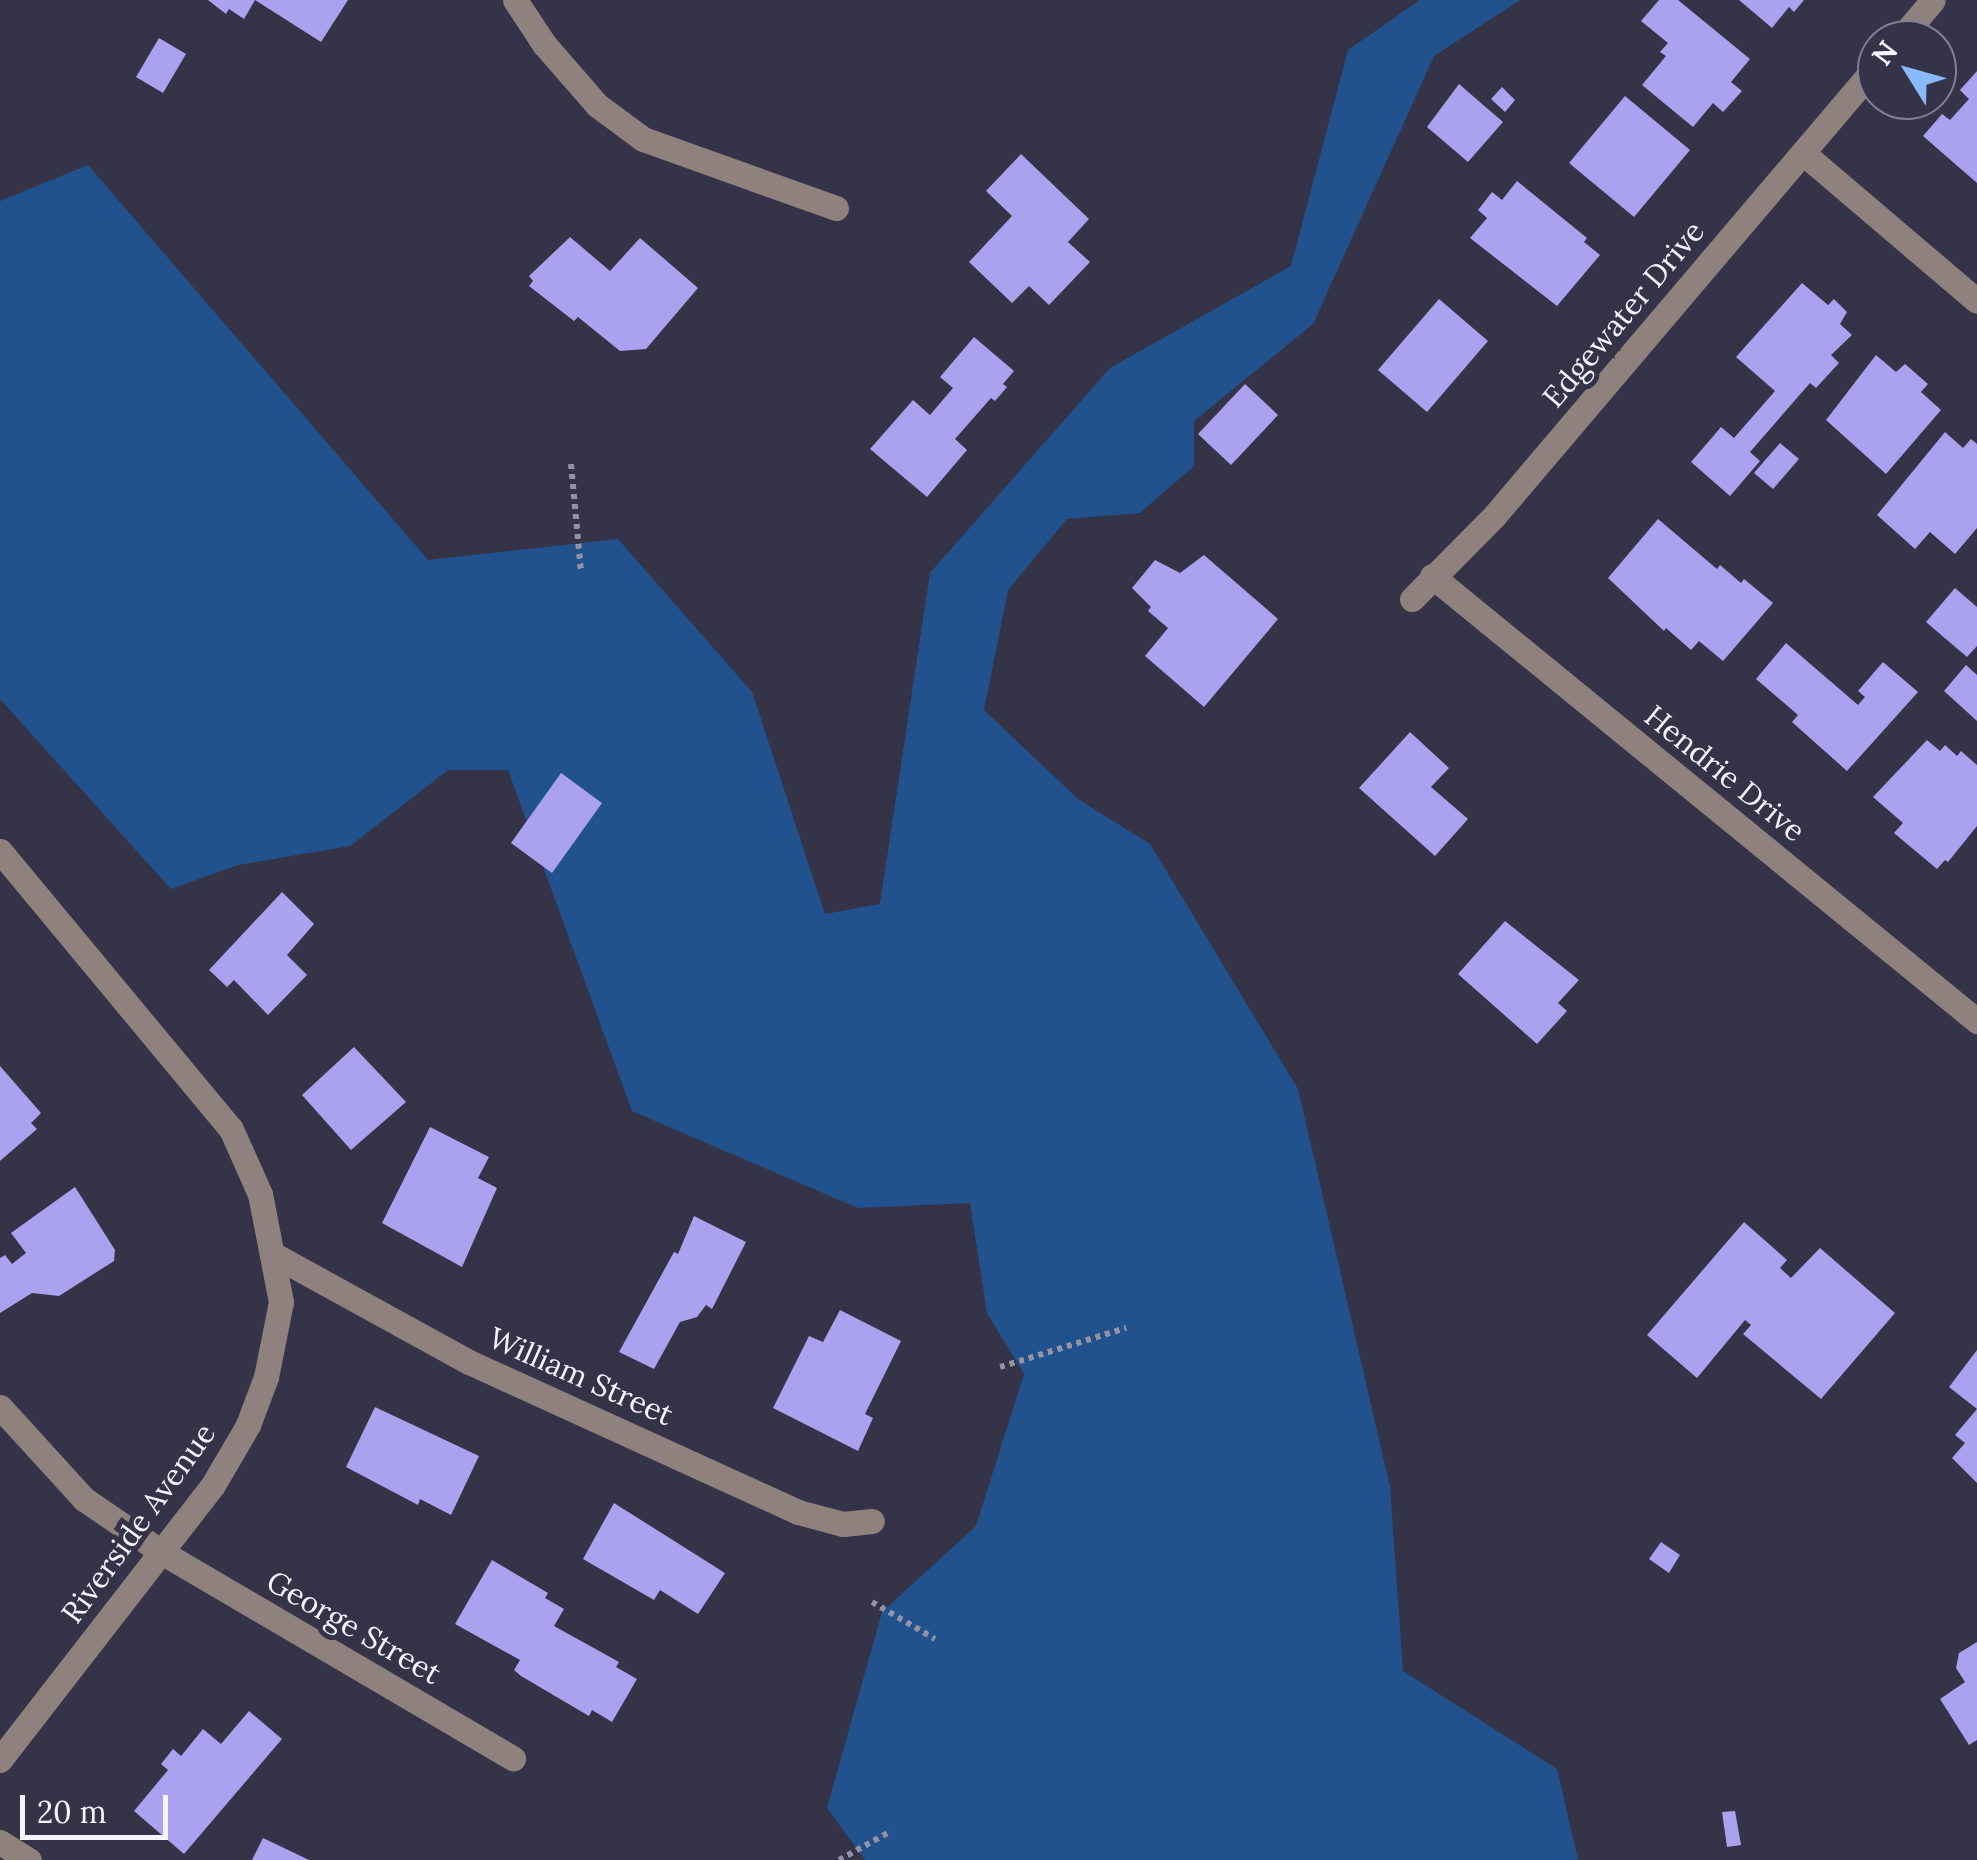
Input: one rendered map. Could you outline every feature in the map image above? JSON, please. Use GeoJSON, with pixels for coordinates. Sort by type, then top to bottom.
{"type":"FeatureCollection","features":[{"type":"Feature","properties":{"kind":"street"},"geometry":{"type":"LineString","coordinates":[[515,0],[544,44],[596,105],[644,139],[836,208]]}},
{"type":"Feature","properties":{"kind":"street"},"geometry":{"type":"LineString","coordinates":[[1916,20],[1933,0]]}},
{"type":"Feature","properties":{"kind":"street","name":"Edgewater Drive"},"geometry":{"type":"LineString","coordinates":[[1412,599],[1496,515],[1857,89]]}},
{"type":"Feature","properties":{"kind":"street"},"geometry":{"type":"LineString","coordinates":[[1803,152],[1977,300]]}},
{"type":"Feature","properties":{"kind":"street","name":"Hendrie Drive"},"geometry":{"type":"LineString","coordinates":[[1432,576],[1973,1011]]}},
{"type":"Feature","properties":{"kind":"street","name":"Riverside Avenue"},"geometry":{"type":"LineString","coordinates":[[0,852],[231,1129],[260,1194],[276,1256],[281,1302],[266,1377],[248,1424],[222,1470],[163,1553],[0,1760]]}},
{"type":"Feature","properties":{"kind":"street","name":"William Street"},"geometry":{"type":"LineString","coordinates":[[276,1256],[468,1362],[798,1512],[843,1524],[872,1521]]}},
{"type":"Feature","properties":{"kind":"street","name":"George Street"},"geometry":{"type":"LineString","coordinates":[[0,1407],[84,1499],[163,1553],[513,1758]]}},
{"type":"Feature","properties":{"kind":"street"},"geometry":{"type":"LineString","coordinates":[[0,1842],[29,1860]]}},
{"type":"Feature","properties":{"kind":"path"},"geometry":{"type":"LineString","coordinates":[[571,464],[581,571]]}},
{"type":"Feature","properties":{"kind":"path"},"geometry":{"type":"LineString","coordinates":[[1000,1368],[1126,1328]]}},
{"type":"Feature","properties":{"kind":"path"},"geometry":{"type":"LineString","coordinates":[[872,1602],[934,1639]]}},
{"type":"Feature","properties":{"kind":"path"},"geometry":{"type":"LineString","coordinates":[[839,1860],[891,1832]]}},
{"type":"Feature","properties":{"kind":"water"},"geometry":{"type":"Polygon","coordinates":[[[1420,0],[1520,0],[1434,56],[1313,324],[1194,421],[1194,466],[1140,513],[1067,519],[1008,590],[984,710],[1078,799],[1150,844],[1298,1089],[1390,1487],[1403,1671],[1557,1769],[1578,1860],[865,1860],[827,1808],[882,1612],[976,1526],[1024,1374],[987,1313],[970,1203],[858,1208],[632,1111],[508,770],[448,770],[350,846],[238,865],[171,889],[0,699],[0,201],[88,165],[428,560],[618,539],[752,692],[825,914],[880,904],[930,573],[1110,368],[1291,266],[1348,50],[1420,0]]]}},
{"type":"Feature","properties":{"kind":"building"},"geometry":{"type":"Polygon","coordinates":[[[208,0],[255,0],[244,19],[229,9],[226,14],[208,0]]]}},
{"type":"Feature","properties":{"kind":"building"},"geometry":{"type":"Polygon","coordinates":[[[255,0],[348,0],[321,42],[255,0]]]}},
{"type":"Feature","properties":{"kind":"building"},"geometry":{"type":"Polygon","coordinates":[[[1659,0],[1678,0],[1750,59],[1731,82],[1742,91],[1723,112],[1713,103],[1693,127],[1642,85],[1666,56],[1660,52],[1668,43],[1641,21],[1659,0]]]}},
{"type":"Feature","properties":{"kind":"building"},"geometry":{"type":"Polygon","coordinates":[[[1739,0],[1804,0],[1794,12],[1789,7],[1772,28],[1739,0]]]}},
{"type":"Feature","properties":{"kind":"building"},"geometry":{"type":"Polygon","coordinates":[[[159,38],[186,54],[163,93],[136,77],[159,38]]]}},
{"type":"Feature","properties":{"kind":"building"},"geometry":{"type":"Polygon","coordinates":[[[1977,71],[1977,183],[1923,136],[1937,120],[1957,120],[1957,112],[1969,99],[1960,90],[1977,71]]]}},
{"type":"Feature","properties":{"kind":"building"},"geometry":{"type":"Polygon","coordinates":[[[1459,84],[1503,122],[1468,162],[1427,127],[1459,84]]]}},
{"type":"Feature","properties":{"kind":"building"},"geometry":{"type":"Polygon","coordinates":[[[1502,87],[1515,100],[1505,112],[1491,99],[1502,87]]]}},
{"type":"Feature","properties":{"kind":"building"},"geometry":{"type":"Polygon","coordinates":[[[1625,96],[1690,150],[1634,217],[1569,163],[1625,96]]]}},
{"type":"Feature","properties":{"kind":"building"},"geometry":{"type":"Polygon","coordinates":[[[1021,154],[1089,219],[1068,242],[1090,262],[1049,305],[1029,286],[1012,303],[969,262],[1012,216],[986,191],[1021,154]]]}},
{"type":"Feature","properties":{"kind":"building"},"geometry":{"type":"Polygon","coordinates":[[[1517,181],[1587,238],[1584,242],[1600,255],[1557,306],[1470,238],[1487,218],[1478,210],[1492,192],[1502,200],[1517,181]]]}},
{"type":"Feature","properties":{"kind":"building"},"geometry":{"type":"Polygon","coordinates":[[[570,237],[610,271],[640,238],[698,288],[646,349],[620,351],[578,317],[574,321],[529,286],[533,281],[529,276],[570,237]]]}},
{"type":"Feature","properties":{"kind":"building"},"geometry":{"type":"Polygon","coordinates":[[[1802,283],[1828,305],[1834,299],[1847,312],[1840,324],[1852,335],[1831,355],[1839,363],[1816,388],[1810,383],[1750,452],[1760,461],[1730,496],[1691,462],[1721,427],[1734,438],[1775,391],[1736,357],[1802,283]]]}},
{"type":"Feature","properties":{"kind":"building"},"geometry":{"type":"Polygon","coordinates":[[[1439,299],[1488,341],[1427,412],[1378,370],[1439,299]]]}},
{"type":"Feature","properties":{"kind":"building"},"geometry":{"type":"Polygon","coordinates":[[[974,337],[1014,371],[995,401],[991,398],[955,439],[967,450],[927,497],[870,449],[913,400],[930,415],[953,388],[940,377],[974,337]]]}},
{"type":"Feature","properties":{"kind":"building"},"geometry":{"type":"Polygon","coordinates":[[[1876,355],[1896,372],[1905,364],[1928,384],[1921,392],[1941,410],[1886,474],[1826,420],[1876,355]]]}},
{"type":"Feature","properties":{"kind":"building"},"geometry":{"type":"Polygon","coordinates":[[[1245,384],[1278,415],[1231,465],[1198,434],[1245,384]]]}},
{"type":"Feature","properties":{"kind":"building"},"geometry":{"type":"Polygon","coordinates":[[[1945,432],[1963,448],[1971,439],[1977,444],[1977,528],[1955,554],[1930,532],[1915,549],[1877,515],[1945,432]]]}},
{"type":"Feature","properties":{"kind":"building"},"geometry":{"type":"Polygon","coordinates":[[[1780,443],[1799,459],[1773,489],[1754,473],[1780,443]]]}},
{"type":"Feature","properties":{"kind":"building"},"geometry":{"type":"Polygon","coordinates":[[[1658,519],[1717,569],[1720,565],[1741,583],[1744,579],[1773,603],[1723,661],[1699,641],[1691,650],[1666,628],[1664,631],[1608,578],[1658,519]]]}},
{"type":"Feature","properties":{"kind":"building"},"geometry":{"type":"Polygon","coordinates":[[[1204,555],[1278,619],[1204,707],[1145,656],[1168,628],[1148,611],[1151,607],[1132,588],[1155,560],[1180,573],[1204,555]]]}},
{"type":"Feature","properties":{"kind":"building"},"geometry":{"type":"Polygon","coordinates":[[[1955,588],[1977,607],[1977,646],[1967,657],[1926,622],[1955,588]]]}},
{"type":"Feature","properties":{"kind":"building"},"geometry":{"type":"Polygon","coordinates":[[[1786,643],[1858,705],[1865,697],[1858,691],[1883,662],[1918,692],[1847,771],[1792,722],[1798,715],[1756,679],[1786,643]]]}},
{"type":"Feature","properties":{"kind":"building"},"geometry":{"type":"Polygon","coordinates":[[[1966,665],[1977,675],[1977,721],[1944,691],[1966,665]]]}},
{"type":"Feature","properties":{"kind":"building"},"geometry":{"type":"Polygon","coordinates":[[[1410,732],[1449,768],[1431,787],[1468,819],[1435,856],[1359,788],[1410,732]]]}},
{"type":"Feature","properties":{"kind":"building"},"geometry":{"type":"Polygon","coordinates":[[[1927,740],[1940,751],[1945,745],[1957,756],[1961,751],[1977,765],[1977,826],[1948,862],[1945,860],[1937,869],[1894,833],[1903,823],[1873,797],[1927,740]]]}},
{"type":"Feature","properties":{"kind":"building"},"geometry":{"type":"Polygon","coordinates":[[[561,773],[602,803],[552,873],[511,843],[561,773]]]}},
{"type":"Feature","properties":{"kind":"building"},"geometry":{"type":"Polygon","coordinates":[[[282,892],[314,924],[287,955],[307,975],[268,1015],[234,980],[227,987],[209,970],[282,892]]]}},
{"type":"Feature","properties":{"kind":"building"},"geometry":{"type":"Polygon","coordinates":[[[1505,921],[1579,980],[1558,1003],[1567,1011],[1537,1044],[1458,974],[1505,921]]]}},
{"type":"Feature","properties":{"kind":"building"},"geometry":{"type":"Polygon","coordinates":[[[354,1047],[406,1102],[351,1150],[302,1095],[354,1047]]]}},
{"type":"Feature","properties":{"kind":"building"},"geometry":{"type":"Polygon","coordinates":[[[0,1066],[41,1113],[31,1123],[37,1129],[0,1161],[0,1066]]]}},
{"type":"Feature","properties":{"kind":"building"},"geometry":{"type":"Polygon","coordinates":[[[430,1127],[489,1157],[478,1178],[497,1188],[462,1267],[382,1223],[430,1127]]]}},
{"type":"Feature","properties":{"kind":"building"},"geometry":{"type":"Polygon","coordinates":[[[75,1187],[115,1250],[114,1261],[59,1296],[32,1293],[0,1313],[0,1258],[5,1255],[12,1264],[26,1253],[11,1233],[75,1187]]]}},
{"type":"Feature","properties":{"kind":"building"},"geometry":{"type":"Polygon","coordinates":[[[694,1216],[746,1242],[712,1309],[706,1305],[697,1317],[680,1322],[654,1369],[619,1352],[674,1252],[678,1254],[694,1216]]]}},
{"type":"Feature","properties":{"kind":"building"},"geometry":{"type":"Polygon","coordinates":[[[1744,1222],[1787,1260],[1780,1268],[1791,1278],[1820,1248],[1895,1313],[1821,1399],[1743,1334],[1751,1325],[1745,1320],[1697,1378],[1647,1335],[1744,1222]]]}},
{"type":"Feature","properties":{"kind":"building"},"geometry":{"type":"Polygon","coordinates":[[[840,1310],[901,1341],[865,1414],[873,1418],[858,1451],[773,1408],[809,1336],[823,1342],[840,1310]]]}},
{"type":"Feature","properties":{"kind":"building"},"geometry":{"type":"Polygon","coordinates":[[[1977,1350],[1977,1409],[1949,1387],[1977,1350]]]}},
{"type":"Feature","properties":{"kind":"building"},"geometry":{"type":"Polygon","coordinates":[[[375,1407],[479,1456],[451,1515],[420,1499],[418,1505],[346,1467],[375,1407]]]}},
{"type":"Feature","properties":{"kind":"building"},"geometry":{"type":"Polygon","coordinates":[[[1977,1409],[1977,1483],[1952,1458],[1965,1443],[1955,1435],[1977,1409]]]}},
{"type":"Feature","properties":{"kind":"building"},"geometry":{"type":"Polygon","coordinates":[[[614,1503],[725,1573],[698,1614],[660,1590],[654,1600],[583,1559],[614,1503]]]}},
{"type":"Feature","properties":{"kind":"building"},"geometry":{"type":"Polygon","coordinates":[[[1661,1542],[1680,1555],[1669,1573],[1649,1559],[1661,1542]]]}},
{"type":"Feature","properties":{"kind":"building"},"geometry":{"type":"Polygon","coordinates":[[[492,1560],[548,1593],[545,1598],[564,1609],[554,1626],[619,1662],[616,1667],[637,1679],[612,1722],[592,1710],[589,1716],[521,1676],[514,1670],[520,1660],[455,1624],[492,1560]]]}},
{"type":"Feature","properties":{"kind":"building"},"geometry":{"type":"Polygon","coordinates":[[[1977,1642],[1977,1740],[1969,1745],[1940,1699],[1965,1682],[1956,1668],[1959,1653],[1977,1642]]]}},
{"type":"Feature","properties":{"kind":"building"},"geometry":{"type":"Polygon","coordinates":[[[249,1711],[282,1739],[184,1854],[134,1811],[168,1770],[161,1764],[173,1749],[181,1756],[203,1729],[221,1744],[249,1711]]]}},
{"type":"Feature","properties":{"kind":"building"},"geometry":{"type":"Polygon","coordinates":[[[1735,1811],[1741,1845],[1727,1847],[1722,1812],[1735,1811]]]}},
{"type":"Feature","properties":{"kind":"building"},"geometry":{"type":"Polygon","coordinates":[[[263,1838],[309,1860],[252,1860],[263,1838]]]}}]}
